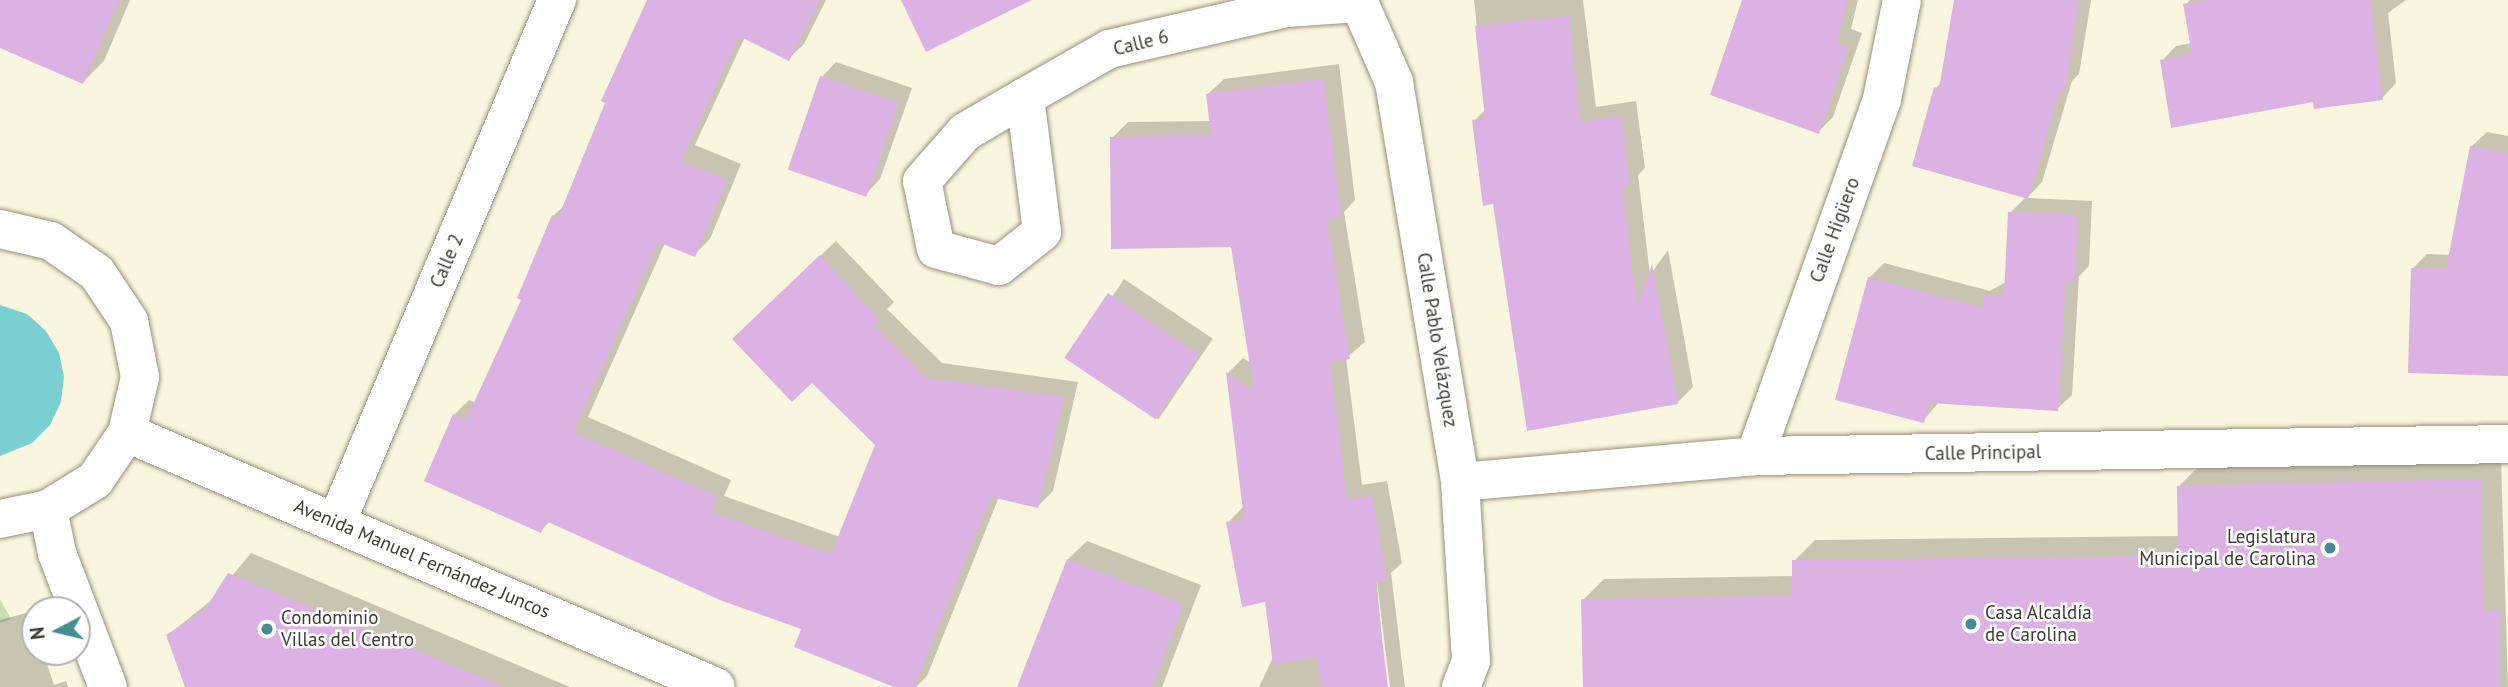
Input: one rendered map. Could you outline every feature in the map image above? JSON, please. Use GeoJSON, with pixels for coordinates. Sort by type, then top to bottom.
{"type":"FeatureCollection","features":[{"type":"Feature","properties":{"kind":"street","name":"Calle 2"},"geometry":{"type":"LineString","coordinates":[[337,521],[557,0]]}},
{"type":"Feature","properties":{"kind":"street","name":"Calle Higüero"},"geometry":{"type":"LineString","coordinates":[[1755,456],[1882,99],[1902,0]]}},
{"type":"Feature","properties":{"kind":"street","name":"Calle 6"},"geometry":{"type":"LineString","coordinates":[[1025,97],[1042,232],[999,266],[936,249],[922,181],[965,132],[1025,97],[1110,49],[1286,8],[1358,1]]}},
{"type":"Feature","properties":{"kind":"street","name":"Calle Pablo Velázquez"},"geometry":{"type":"LineString","coordinates":[[1358,1],[1394,82],[1460,482],[1471,660],[1461,687]]}},
{"type":"Feature","properties":{"kind":"street"},"geometry":{"type":"LineString","coordinates":[[0,229],[51,241],[97,273],[129,321],[140,377],[127,433],[95,480],[48,509],[0,519]]}},
{"type":"Feature","properties":{"kind":"street","name":"Avenida Manuel Fernández Juncos"},"geometry":{"type":"LineString","coordinates":[[127,433],[337,521],[716,687]]}},
{"type":"Feature","properties":{"kind":"street","name":"Calle Principal"},"geometry":{"type":"LineString","coordinates":[[1460,482],[1755,456],[2508,444]]}},
{"type":"Feature","properties":{"kind":"street"},"geometry":{"type":"LineString","coordinates":[[48,509],[57,553],[108,687]]}},
{"type":"Feature","properties":{"kind":"green space"},"geometry":{"type":"Polygon","coordinates":[[[0,599],[11,619],[0,623],[0,599]]]}},
{"type":"Feature","properties":{"kind":"water"},"geometry":{"type":"Polygon","coordinates":[[[0,305],[27,314],[46,331],[59,353],[64,377],[61,402],[50,425],[32,443],[0,456],[0,305]]]}},
{"type":"Feature","properties":{"kind":"building"},"geometry":{"type":"Polygon","coordinates":[[[0,0],[119,0],[83,84],[0,48],[0,0]]]}},
{"type":"Feature","properties":{"kind":"building"},"geometry":{"type":"Polygon","coordinates":[[[647,0],[820,0],[789,61],[739,36],[681,161],[727,180],[695,257],[658,242],[573,432],[717,496],[710,512],[831,554],[875,445],[812,383],[792,402],[732,339],[820,255],[879,319],[873,325],[926,378],[1064,397],[1038,508],[991,497],[914,687],[894,687],[794,647],[801,629],[720,600],[546,521],[541,533],[424,481],[453,414],[466,420],[521,300],[517,298],[552,215],[558,218],[605,103],[601,101],[647,0]]]}},
{"type":"Feature","properties":{"kind":"building"},"geometry":{"type":"Polygon","coordinates":[[[901,0],[1032,0],[926,52],[901,0]]]}},
{"type":"Feature","properties":{"kind":"building"},"geometry":{"type":"Polygon","coordinates":[[[1742,0],[1847,0],[1837,44],[1848,47],[1819,134],[1710,95],[1742,0]]]}},
{"type":"Feature","properties":{"kind":"building"},"geometry":{"type":"Polygon","coordinates":[[[1954,0],[2079,0],[2065,90],[2060,90],[2028,199],[1912,166],[1934,87],[1939,89],[1954,0]]]}},
{"type":"Feature","properties":{"kind":"building"},"geometry":{"type":"Polygon","coordinates":[[[2210,0],[2370,0],[2383,100],[2314,109],[2313,102],[2171,128],[2160,60],[2192,54],[2183,4],[2210,0]]]}},
{"type":"Feature","properties":{"kind":"building"},"geometry":{"type":"Polygon","coordinates":[[[1569,16],[1580,122],[1621,116],[1630,185],[1622,186],[1637,308],[1652,264],[1678,404],[1527,431],[1493,204],[1483,206],[1472,120],[1485,118],[1475,26],[1569,16]]]}},
{"type":"Feature","properties":{"kind":"building"},"geometry":{"type":"Polygon","coordinates":[[[820,76],[898,103],[866,197],[788,170],[820,76]]]}},
{"type":"Feature","properties":{"kind":"building"},"geometry":{"type":"Polygon","coordinates":[[[1324,79],[1341,217],[1327,219],[1350,359],[1330,362],[1347,500],[1372,495],[1387,580],[1375,582],[1388,687],[1321,687],[1317,658],[1273,664],[1265,602],[1242,607],[1226,522],[1244,519],[1226,372],[1254,391],[1231,247],[1111,249],[1110,137],[1211,135],[1206,94],[1324,79]]]}},
{"type":"Feature","properties":{"kind":"building"},"geometry":{"type":"Polygon","coordinates":[[[2470,146],[2508,153],[2508,376],[2408,373],[2411,268],[2446,269],[2470,146]]]}},
{"type":"Feature","properties":{"kind":"building"},"geometry":{"type":"Polygon","coordinates":[[[2008,212],[2078,215],[2075,282],[2066,282],[2058,411],[1929,403],[1924,423],[1835,400],[1868,277],[1983,308],[1984,295],[2004,296],[2008,212]]]}},
{"type":"Feature","properties":{"kind":"building"},"geometry":{"type":"Polygon","coordinates":[[[1108,293],[1199,355],[1156,419],[1064,358],[1108,293]]]}},
{"type":"Feature","properties":{"kind":"building"},"geometry":{"type":"Polygon","coordinates":[[[2481,479],[2483,611],[2499,610],[2500,687],[1583,687],[1581,599],[1792,596],[1792,560],[2178,556],[2177,486],[2481,479]]]}},
{"type":"Feature","properties":{"kind":"building"},"geometry":{"type":"Polygon","coordinates":[[[1067,559],[1183,604],[1152,687],[1017,687],[1067,559]]]}},
{"type":"Feature","properties":{"kind":"building","name":"Condominio Villas del Centro"},"geometry":{"type":"Polygon","coordinates":[[[228,573],[498,684],[498,687],[185,687],[166,635],[204,611],[228,573]]]}},
{"type":"Feature","properties":{"kind":"place","name":"Legislatura Municipal de Carolina"},"geometry":{"type":"Point","coordinates":[2330,548]}},
{"type":"Feature","properties":{"kind":"place","name":"Casa Alcaldía de Carolina"},"geometry":{"type":"Point","coordinates":[1971,624]}},
{"type":"Feature","properties":{"kind":"place","name":"Condominio Villas del Centro"},"geometry":{"type":"Point","coordinates":[267,629]}}]}
